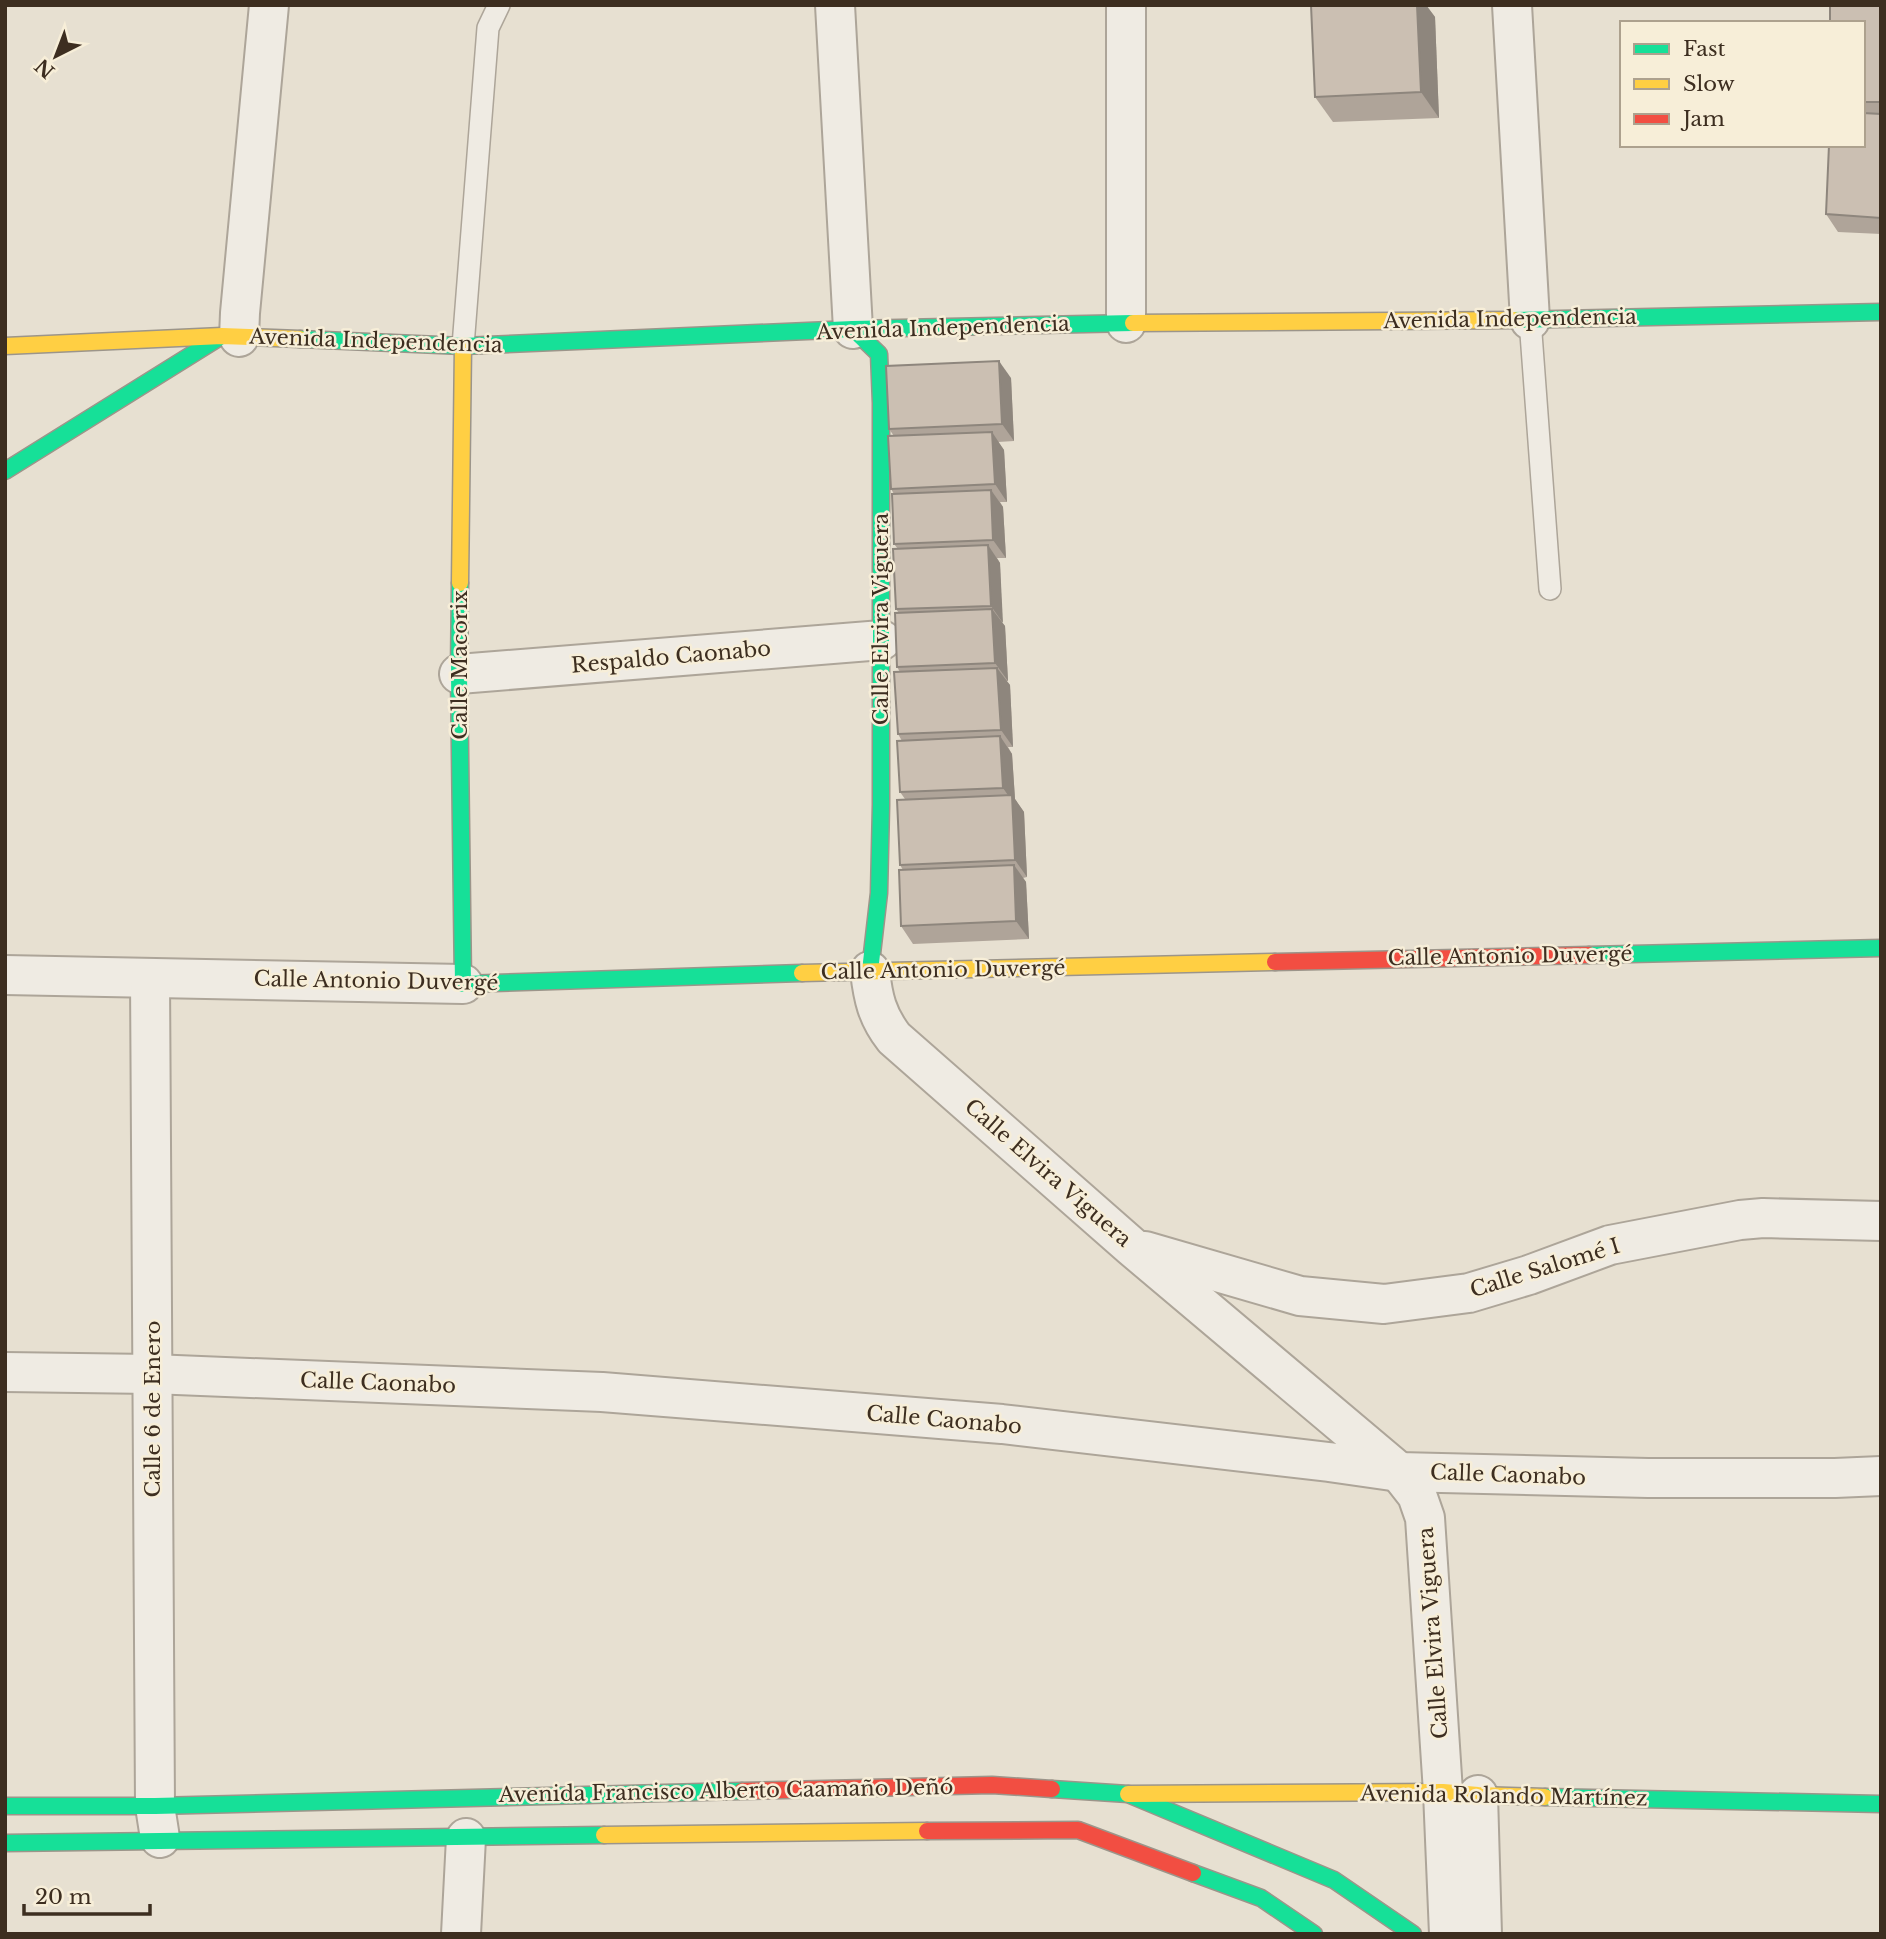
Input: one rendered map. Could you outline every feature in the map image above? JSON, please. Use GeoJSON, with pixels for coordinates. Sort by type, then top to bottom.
{"type":"FeatureCollection","features":[{"type":"Feature","properties":{"kind":"main road","name":"Avenida Independencia"},"geometry":{"type":"LineString","coordinates":[[5,346],[230,336],[463,346],[853,329],[1126,323],[1530,320],[1881,312]]}},
{"type":"Feature","properties":{"kind":"main road","name":"Calle Elvira Viguera"},"geometry":{"type":"LineString","coordinates":[[853,329],[879,354],[880,359],[882,640],[879,893],[870,971]]}},
{"type":"Feature","properties":{"kind":"main road"},"geometry":{"type":"LineString","coordinates":[[5,471],[230,336]]}},
{"type":"Feature","properties":{"kind":"main road","name":"Calle Macorix"},"geometry":{"type":"LineString","coordinates":[[463,346],[460,674],[463,984]]}},
{"type":"Feature","properties":{"kind":"main road","name":"Calle Antonio Duvergé"},"geometry":{"type":"LineString","coordinates":[[463,984],[870,971],[1881,948]]}},
{"type":"Feature","properties":{"kind":"main road","name":"Avenida Francisco Alberto Caamaño Deñó"},"geometry":{"type":"LineString","coordinates":[[5,1843],[158,1823],[992,1785],[1128,1794],[1334,1880],[1413,1934]]}},
{"type":"Feature","properties":{"kind":"main road","name":"Avenida Rolando Martínez"},"geometry":{"type":"LineString","coordinates":[[1128,1794],[1461,1794],[1881,1804]]}},
{"type":"Feature","properties":{"kind":"main road","name":"Avenida Francisco Alberto Caamaño Deñó"},"geometry":{"type":"LineString","coordinates":[[5,1806],[158,1823],[466,1838],[1078,1830],[1261,1898],[1314,1934]]}},
{"type":"Feature","properties":{"kind":"street"},"geometry":{"type":"LineString","coordinates":[[230,336],[240,313],[269,5]]}},
{"type":"Feature","properties":{"kind":"street"},"geometry":{"type":"LineString","coordinates":[[835,5],[853,329]]}},
{"type":"Feature","properties":{"kind":"street"},"geometry":{"type":"LineString","coordinates":[[1126,5],[1126,323]]}},
{"type":"Feature","properties":{"kind":"street"},"geometry":{"type":"LineString","coordinates":[[1512,5],[1530,320]]}},
{"type":"Feature","properties":{"kind":"street","name":"Respaldo Caonabo"},"geometry":{"type":"LineString","coordinates":[[460,674],[882,640]]}},
{"type":"Feature","properties":{"kind":"street","name":"Calle Elvira Viguera"},"geometry":{"type":"LineString","coordinates":[[870,971],[874,1001],[894,1038],[1132,1247],[1399,1472],[1417,1495],[1425,1518],[1482,1934]]}},
{"type":"Feature","properties":{"kind":"street","name":"Calle Antonio Duvergé"},"geometry":{"type":"LineString","coordinates":[[5,975],[463,984]]}},
{"type":"Feature","properties":{"kind":"street","name":"Calle 6 de Enero"},"geometry":{"type":"LineString","coordinates":[[150,978],[158,1823]]}},
{"type":"Feature","properties":{"kind":"street","name":"Calle Salomé I"},"geometry":{"type":"LineString","coordinates":[[1132,1247],[1300,1296],[1384,1304],[1469,1293],[1610,1245],[1740,1220],[1763,1218],[1881,1221]]}},
{"type":"Feature","properties":{"kind":"street","name":"Calle Caonabo"},"geometry":{"type":"LineString","coordinates":[[5,1372],[152,1374],[616,1393],[1002,1424],[1399,1472],[1648,1478],[1881,1476]]}},
{"type":"Feature","properties":{"kind":"street","name":"Calle Elvira Viguera"},"geometry":{"type":"LineString","coordinates":[[1449,1934],[1461,1794]]}},
{"type":"Feature","properties":{"kind":"street"},"geometry":{"type":"LineString","coordinates":[[461,1934],[466,1838]]}},
{"type":"Feature","properties":{"kind":"lane"},"geometry":{"type":"LineString","coordinates":[[463,346],[488,28],[499,5]]}},
{"type":"Feature","properties":{"kind":"lane"},"geometry":{"type":"LineString","coordinates":[[1530,320],[1550,589]]}},
{"type":"Feature","properties":{"kind":"building"},"geometry":{"type":"Polygon","coordinates":[[[1311,5],[1417,5],[1421,92],[1315,97],[1311,5]]]}},
{"type":"Feature","properties":{"kind":"building"},"geometry":{"type":"Polygon","coordinates":[[[1830,5],[1881,5],[1881,102],[1865,102],[1865,21],[1830,21],[1830,5]]]}},
{"type":"Feature","properties":{"kind":"building"},"geometry":{"type":"Polygon","coordinates":[[[1865,113],[1881,114],[1881,218],[1826,214],[1829,147],[1865,147],[1865,113]]]}},
{"type":"Feature","properties":{"kind":"building"},"geometry":{"type":"Polygon","coordinates":[[[999,361],[1002,424],[889,429],[886,366],[999,361]]]}},
{"type":"Feature","properties":{"kind":"building"},"geometry":{"type":"Polygon","coordinates":[[[992,432],[995,484],[891,489],[888,436],[992,432]]]}},
{"type":"Feature","properties":{"kind":"building"},"geometry":{"type":"Polygon","coordinates":[[[991,490],[993,540],[894,544],[892,494],[991,490]]]}},
{"type":"Feature","properties":{"kind":"building"},"geometry":{"type":"Polygon","coordinates":[[[988,545],[991,606],[896,609],[893,549],[988,545]]]}},
{"type":"Feature","properties":{"kind":"building"},"geometry":{"type":"Polygon","coordinates":[[[992,609],[995,663],[897,667],[895,613],[992,609]]]}},
{"type":"Feature","properties":{"kind":"building"},"geometry":{"type":"Polygon","coordinates":[[[997,668],[1001,730],[898,734],[894,672],[997,668]]]}},
{"type":"Feature","properties":{"kind":"building"},"geometry":{"type":"Polygon","coordinates":[[[1000,736],[1003,788],[900,792],[897,741],[1000,736]]]}},
{"type":"Feature","properties":{"kind":"building"},"geometry":{"type":"Polygon","coordinates":[[[1012,795],[1015,860],[900,865],[897,800],[1012,795]]]}},
{"type":"Feature","properties":{"kind":"building"},"geometry":{"type":"Polygon","coordinates":[[[1014,865],[1016,921],[901,926],[899,870],[1014,865]]]}},
{"type":"Feature","properties":{"kind":"traffic: fast"},"geometry":{"type":"LineString","coordinates":[[1514,320],[1881,312]]}},
{"type":"Feature","properties":{"kind":"traffic: fast"},"geometry":{"type":"LineString","coordinates":[[300,339],[463,346],[853,329],[1133,323]]}},
{"type":"Feature","properties":{"kind":"traffic: fast"},"geometry":{"type":"LineString","coordinates":[[853,329],[879,354],[881,403],[881,805],[879,893],[870,971]]}},
{"type":"Feature","properties":{"kind":"traffic: fast"},"geometry":{"type":"LineString","coordinates":[[5,471],[220,337]]}},
{"type":"Feature","properties":{"kind":"traffic: fast"},"geometry":{"type":"LineString","coordinates":[[460,583],[463,984],[802,973]]}},
{"type":"Feature","properties":{"kind":"traffic: fast"},"geometry":{"type":"LineString","coordinates":[[1589,955],[1881,948]]}},
{"type":"Feature","properties":{"kind":"traffic: fast"},"geometry":{"type":"LineString","coordinates":[[1052,1789],[1128,1794],[1334,1880],[1413,1934]]}},
{"type":"Feature","properties":{"kind":"traffic: fast"},"geometry":{"type":"LineString","coordinates":[[5,1806],[155,1806],[742,1791]]}},
{"type":"Feature","properties":{"kind":"traffic: fast"},"geometry":{"type":"LineString","coordinates":[[1545,1797],[1881,1804]]}},
{"type":"Feature","properties":{"kind":"traffic: fast"},"geometry":{"type":"LineString","coordinates":[[5,1843],[604,1835]]}},
{"type":"Feature","properties":{"kind":"traffic: fast"},"geometry":{"type":"LineString","coordinates":[[1193,1873],[1261,1898],[1314,1934]]}},
{"type":"Feature","properties":{"kind":"traffic: slow"},"geometry":{"type":"LineString","coordinates":[[1133,323],[1514,320]]}},
{"type":"Feature","properties":{"kind":"traffic: slow"},"geometry":{"type":"LineString","coordinates":[[5,346],[222,336],[300,339]]}},
{"type":"Feature","properties":{"kind":"traffic: slow"},"geometry":{"type":"LineString","coordinates":[[460,583],[463,346]]}},
{"type":"Feature","properties":{"kind":"traffic: slow"},"geometry":{"type":"LineString","coordinates":[[802,973],[1275,962]]}},
{"type":"Feature","properties":{"kind":"traffic: slow"},"geometry":{"type":"LineString","coordinates":[[1128,1794],[1443,1792],[1545,1797]]}},
{"type":"Feature","properties":{"kind":"traffic: slow"},"geometry":{"type":"LineString","coordinates":[[604,1835],[927,1831]]}},
{"type":"Feature","properties":{"kind":"traffic: jam"},"geometry":{"type":"LineString","coordinates":[[1275,962],[1589,955]]}},
{"type":"Feature","properties":{"kind":"traffic: jam"},"geometry":{"type":"LineString","coordinates":[[742,1791],[992,1785],[1052,1789]]}},
{"type":"Feature","properties":{"kind":"traffic: jam"},"geometry":{"type":"LineString","coordinates":[[927,1831],[1078,1830],[1193,1873]]}}]}
